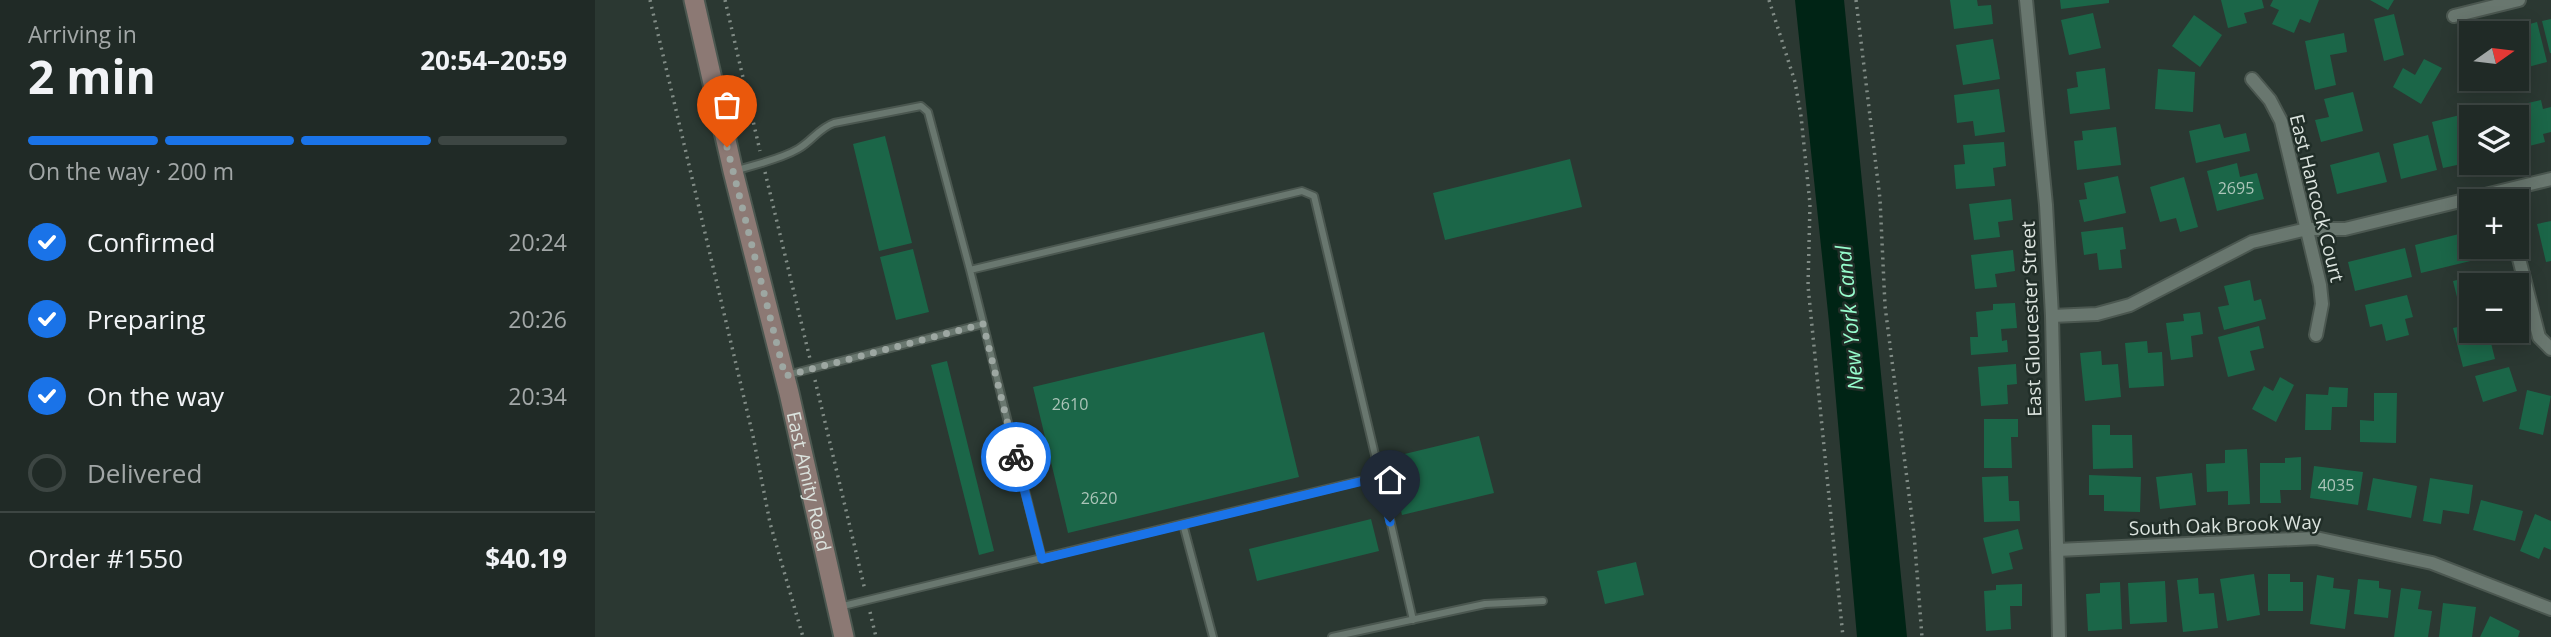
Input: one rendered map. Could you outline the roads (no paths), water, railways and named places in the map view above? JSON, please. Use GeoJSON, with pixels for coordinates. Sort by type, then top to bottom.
{"type":"FeatureCollection","features":[{"type":"Feature","properties":{"kind":"street","name":"East Amity Road"},"geometry":{"type":"LineString","coordinates":[[694,0],[733,171],[785,376],[844,637]]}},
{"type":"Feature","properties":{"kind":"street","name":"East Gloucester Street"},"geometry":{"type":"LineString","coordinates":[[2026,0],[2046,205],[2052,316],[2059,637]]}},
{"type":"Feature","properties":{"kind":"street"},"geometry":{"type":"LineString","coordinates":[[2454,16],[2519,0]]}},
{"type":"Feature","properties":{"kind":"street","name":"East Hancock Court"},"geometry":{"type":"LineString","coordinates":[[2252,79],[2270,100],[2281,121],[2321,285],[2322,304],[2316,335]]}},
{"type":"Feature","properties":{"kind":"street"},"geometry":{"type":"LineString","coordinates":[[2523,189],[2551,179]]}},
{"type":"Feature","properties":{"kind":"street"},"geometry":{"type":"LineString","coordinates":[[2052,316],[2097,314],[2130,305],[2252,242],[2307,229],[2344,229],[2459,205]]}},
{"type":"Feature","properties":{"kind":"street"},"geometry":{"type":"LineString","coordinates":[[2519,259],[2539,337],[2551,349]]}},
{"type":"Feature","properties":{"kind":"street","name":"South Oak Brook Way"},"geometry":{"type":"LineString","coordinates":[[2057,550],[2316,538],[2432,563],[2551,609]]}},
{"type":"Feature","properties":{"kind":"lane"},"geometry":{"type":"LineString","coordinates":[[733,171],[792,152],[824,127],[834,123],[921,106],[928,112],[971,270],[1042,559]]}},
{"type":"Feature","properties":{"kind":"lane"},"geometry":{"type":"LineString","coordinates":[[971,270],[1302,191],[1314,196],[1413,620]]}},
{"type":"Feature","properties":{"kind":"lane"},"geometry":{"type":"LineString","coordinates":[[785,376],[983,324]]}},
{"type":"Feature","properties":{"kind":"lane"},"geometry":{"type":"LineString","coordinates":[[837,608],[1380,477]]}},
{"type":"Feature","properties":{"kind":"lane"},"geometry":{"type":"LineString","coordinates":[[1183,524],[1213,637]]}},
{"type":"Feature","properties":{"kind":"lane"},"geometry":{"type":"LineString","coordinates":[[1332,637],[1485,604],[1543,601]]}},
{"type":"Feature","properties":{"kind":"water","name":"New York Canal"},"geometry":{"type":"Polygon","coordinates":[[[1795,0],[1844,0],[1907,637],[1857,637],[1829,322],[1795,0]]]}}]}
